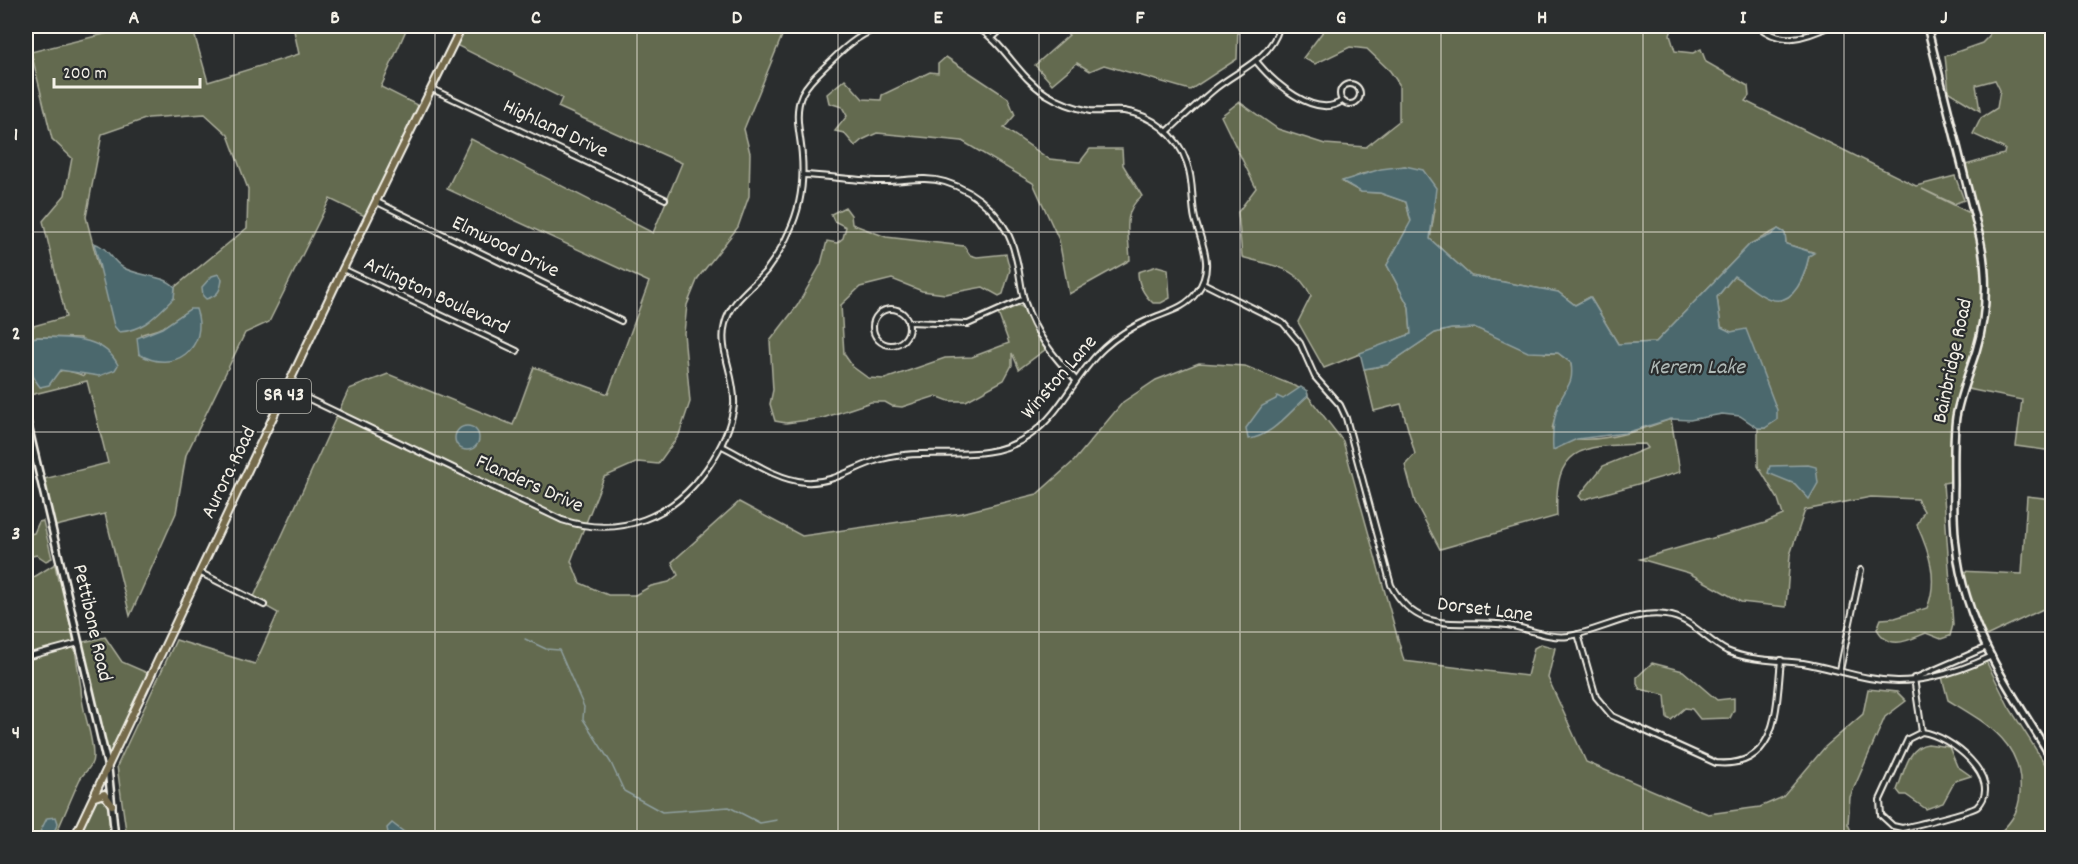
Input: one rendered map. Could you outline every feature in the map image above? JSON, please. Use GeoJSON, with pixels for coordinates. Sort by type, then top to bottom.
{"type":"FeatureCollection","features":[{"type":"Feature","properties":{"kind":"main road","name":"Aurora Road"},"geometry":{"type":"LineString","coordinates":[[75,838],[343,269],[462,26]]}},
{"type":"Feature","properties":{"kind":"main road"},"geometry":{"type":"LineString","coordinates":[[94,798],[104,794],[112,805]]}},
{"type":"Feature","properties":{"kind":"street","name":"Flanders Drive"},"geometry":{"type":"LineString","coordinates":[[288,389],[562,520],[591,527],[626,526],[666,510],[691,489],[722,446],[731,419],[734,392],[724,343],[725,324],[732,306],[766,271],[785,240],[798,208],[803,175],[797,118],[805,90],[850,43],[885,26]]}},
{"type":"Feature","properties":{"kind":"street"},"geometry":{"type":"LineString","coordinates":[[974,26],[992,38],[1021,75],[1047,95],[1089,110],[1137,114],[1155,122],[1167,132],[1179,146],[1190,171],[1193,208],[1207,261],[1203,283]]}},
{"type":"Feature","properties":{"kind":"street"},"geometry":{"type":"LineString","coordinates":[[992,38],[1005,26]]}},
{"type":"Feature","properties":{"kind":"street"},"geometry":{"type":"LineString","coordinates":[[1274,26],[1279,28],[1288,26]]}},
{"type":"Feature","properties":{"kind":"street"},"geometry":{"type":"LineString","coordinates":[[1758,26],[1770,36],[1788,39],[1803,38],[1830,26]]}},
{"type":"Feature","properties":{"kind":"street","name":"Bainbridge Road"},"geometry":{"type":"LineString","coordinates":[[1927,26],[1985,266],[1982,328],[1963,387],[1955,428],[1954,515],[1962,581],[1987,647],[2052,759]]}},
{"type":"Feature","properties":{"kind":"street"},"geometry":{"type":"LineString","coordinates":[[1167,132],[1216,88],[1256,60],[1272,45],[1279,28]]}},
{"type":"Feature","properties":{"kind":"street"},"geometry":{"type":"LineString","coordinates":[[1256,60],[1275,82],[1302,99],[1329,105],[1342,101],[1348,104],[1355,103],[1360,94],[1358,88],[1350,83],[1344,86],[1340,91],[1342,101]]}},
{"type":"Feature","properties":{"kind":"street","name":"Highland Drive"},"geometry":{"type":"LineString","coordinates":[[432,89],[665,199]]}},
{"type":"Feature","properties":{"kind":"street"},"geometry":{"type":"LineString","coordinates":[[803,175],[881,181],[931,179],[967,191],[993,212],[1006,231],[1015,252],[1024,299],[1042,339],[1076,379]]}},
{"type":"Feature","properties":{"kind":"street","name":"Elmwood Drive"},"geometry":{"type":"LineString","coordinates":[[377,202],[621,321]]}},
{"type":"Feature","properties":{"kind":"street","name":"Arlington Boulevard"},"geometry":{"type":"LineString","coordinates":[[343,269],[517,351]]}},
{"type":"Feature","properties":{"kind":"street","name":"Dorset Lane"},"geometry":{"type":"LineString","coordinates":[[1203,283],[1283,323],[1300,343],[1319,384],[1344,412],[1388,578],[1407,608],[1423,618],[1440,624],[1509,625],[1551,636],[1578,634],[1644,615],[1662,614],[1683,619],[1718,645],[1736,654],[1840,670],[1884,680],[1945,676],[1992,656]]}},
{"type":"Feature","properties":{"kind":"street","name":"Winston Lane"},"geometry":{"type":"LineString","coordinates":[[722,446],[782,476],[805,482],[837,478],[871,462],[906,454],[986,453],[1015,444],[1046,422],[1076,379],[1110,343],[1140,324],[1180,307],[1196,294],[1203,283]]}},
{"type":"Feature","properties":{"kind":"street"},"geometry":{"type":"LineString","coordinates":[[908,322],[904,338],[895,344],[885,343],[874,331],[877,315],[886,309],[897,310],[908,322],[968,324],[1024,299]]}},
{"type":"Feature","properties":{"kind":"street","name":"Pettibone Road"},"geometry":{"type":"LineString","coordinates":[[26,417],[108,768],[115,838]]}},
{"type":"Feature","properties":{"kind":"street"},"geometry":{"type":"LineString","coordinates":[[1840,670],[1861,570]]}},
{"type":"Feature","properties":{"kind":"street"},"geometry":{"type":"LineString","coordinates":[[201,573],[264,605]]}},
{"type":"Feature","properties":{"kind":"street"},"geometry":{"type":"LineString","coordinates":[[1578,634],[1596,697],[1611,716],[1716,763],[1731,763],[1746,759],[1758,751],[1768,738],[1774,722],[1781,660]]}},
{"type":"Feature","properties":{"kind":"street"},"geometry":{"type":"LineString","coordinates":[[26,657],[79,643]]}},
{"type":"Feature","properties":{"kind":"street","name":"Dorset Lane"},"geometry":{"type":"LineString","coordinates":[[1914,678],[1987,647]]}},
{"type":"Feature","properties":{"kind":"street"},"geometry":{"type":"LineString","coordinates":[[1955,662],[1958,672]]}},
{"type":"Feature","properties":{"kind":"street"},"geometry":{"type":"LineString","coordinates":[[1914,678],[1922,732]]}},
{"type":"Feature","properties":{"kind":"street"},"geometry":{"type":"LineString","coordinates":[[1922,732],[1942,738],[1966,754],[1983,782],[1983,800],[1977,807],[1964,813],[1902,828],[1893,826],[1881,815],[1880,801],[1908,739],[1922,732]]}},
{"type":"Feature","properties":{"kind":"green space"},"geometry":{"type":"Polygon","coordinates":[[[137,26],[192,26],[208,82],[299,54],[293,26],[404,26],[406,30],[381,87],[423,108],[369,218],[330,199],[269,322],[245,333],[186,455],[176,513],[130,616],[105,514],[52,527],[40,480],[108,463],[87,381],[26,396],[26,328],[66,317],[43,221],[65,195],[72,158],[52,139],[31,52],[137,26]],[[205,114],[148,118],[102,134],[86,217],[99,268],[174,298],[175,287],[247,228],[248,189],[228,135],[205,114]],[[190,309],[162,328],[142,334],[139,354],[190,309]],[[32,338],[31,370],[41,387],[60,371],[69,371],[84,376],[81,338],[32,338]]]}},
{"type":"Feature","properties":{"kind":"green space"},"geometry":{"type":"Polygon","coordinates":[[[462,26],[786,26],[744,129],[750,153],[749,196],[738,227],[698,278],[687,305],[684,333],[690,402],[679,435],[658,464],[638,462],[604,477],[571,561],[580,583],[608,595],[635,595],[651,586],[669,582],[678,575],[672,562],[739,502],[802,536],[962,513],[1037,494],[1074,461],[1123,402],[1156,380],[1199,363],[1245,366],[1307,391],[1308,396],[1343,441],[1404,661],[1527,676],[1534,648],[1541,644],[1555,648],[1548,678],[1586,762],[1708,814],[1760,807],[1783,797],[1825,747],[1863,714],[1868,689],[1897,692],[1906,701],[1885,717],[1850,797],[1848,824],[1854,838],[127,838],[117,766],[176,640],[255,664],[278,613],[253,599],[349,389],[388,374],[513,425],[534,367],[608,394],[649,282],[447,189],[471,139],[653,233],[682,163],[558,107],[562,98],[454,44],[462,26]]]}},
{"type":"Feature","properties":{"kind":"green space"},"geometry":{"type":"Polygon","coordinates":[[[1056,26],[1238,26],[1237,59],[1190,90],[1104,65],[1090,71],[1077,63],[1052,84],[1035,65],[1069,35],[1056,26]]]}},
{"type":"Feature","properties":{"kind":"green space"},"geometry":{"type":"Polygon","coordinates":[[[1327,26],[1673,27],[1670,35],[1675,51],[1693,53],[1701,49],[1706,62],[1748,86],[1749,96],[1745,101],[1916,186],[1955,176],[1964,200],[1954,204],[1922,189],[1974,215],[1962,166],[2004,154],[2005,149],[1973,134],[1981,118],[1997,108],[2000,90],[1995,80],[1976,85],[1980,111],[1949,92],[1945,56],[1982,43],[1989,36],[1990,26],[2052,26],[2052,451],[2016,446],[2022,400],[1963,388],[1956,416],[1954,481],[1943,483],[1953,625],[1950,636],[1941,639],[1926,633],[1905,641],[1893,642],[1882,636],[1877,629],[1881,619],[1895,618],[1927,608],[1931,597],[1931,566],[1917,525],[1924,511],[1917,499],[1871,497],[1805,510],[1790,555],[1786,607],[1741,602],[1689,573],[1640,559],[1765,523],[1783,515],[1778,499],[1758,466],[1758,428],[1765,428],[1746,330],[1731,332],[1721,327],[1717,297],[1734,276],[1781,300],[1793,292],[1801,282],[1809,255],[1813,252],[1786,244],[1785,233],[1778,229],[1750,244],[1656,342],[1618,344],[1590,297],[1575,305],[1558,292],[1471,276],[1430,239],[1435,209],[1405,166],[1362,174],[1343,182],[1361,192],[1380,193],[1406,202],[1411,222],[1387,265],[1409,307],[1411,334],[1324,368],[1298,322],[1311,296],[1306,286],[1283,269],[1242,257],[1238,212],[1256,188],[1221,116],[1239,102],[1278,129],[1325,144],[1366,147],[1399,121],[1399,84],[1390,71],[1367,49],[1350,47],[1315,64],[1303,58],[1327,26]]]}},
{"type":"Feature","properties":{"kind":"green space"},"geometry":{"type":"Polygon","coordinates":[[[946,57],[1008,98],[1015,115],[1004,128],[1049,159],[1080,162],[1090,149],[1122,149],[1123,165],[1142,196],[1135,202],[1129,217],[1130,260],[1069,294],[1059,240],[1033,183],[962,141],[877,133],[855,146],[844,133],[835,131],[847,116],[842,107],[829,103],[827,94],[845,79],[863,99],[881,100],[882,95],[930,72],[938,73],[938,64],[946,57]]]}},
{"type":"Feature","properties":{"kind":"green space"},"geometry":{"type":"Polygon","coordinates":[[[845,207],[851,215],[852,224],[886,237],[964,246],[970,255],[977,257],[1006,254],[1010,270],[1003,294],[999,296],[983,287],[945,294],[922,291],[892,279],[860,287],[841,305],[844,354],[853,367],[868,378],[885,379],[945,358],[972,357],[1009,343],[998,313],[1017,305],[1025,308],[1046,349],[1019,369],[1012,353],[1012,365],[1004,380],[966,401],[949,401],[936,396],[902,407],[892,406],[885,402],[871,402],[823,418],[786,423],[775,421],[770,404],[773,390],[770,341],[797,306],[821,264],[827,241],[837,243],[843,238],[846,227],[834,221],[831,214],[845,207]]]}},
{"type":"Feature","properties":{"kind":"green space"},"geometry":{"type":"Polygon","coordinates":[[[1157,266],[1168,269],[1170,298],[1161,303],[1153,303],[1142,289],[1138,272],[1157,266]]]}},
{"type":"Feature","properties":{"kind":"green space"},"geometry":{"type":"Polygon","coordinates":[[[1476,328],[1545,353],[1558,353],[1571,363],[1573,378],[1559,403],[1552,429],[1572,438],[1602,438],[1626,434],[1671,419],[1680,472],[1582,500],[1579,496],[1603,466],[1648,448],[1645,444],[1590,448],[1577,453],[1567,462],[1561,474],[1557,492],[1557,516],[1440,549],[1415,502],[1405,465],[1415,454],[1401,404],[1374,411],[1364,369],[1387,365],[1435,333],[1451,329],[1476,328]]]}},
{"type":"Feature","properties":{"kind":"green space"},"geometry":{"type":"Polygon","coordinates":[[[2027,496],[2052,499],[2052,627],[2043,609],[1982,638],[1960,571],[2022,574],[2027,496]]]}},
{"type":"Feature","properties":{"kind":"green space"},"geometry":{"type":"Polygon","coordinates":[[[43,521],[52,558],[46,561],[37,555],[26,557],[26,535],[34,533],[39,522],[43,521]]]}},
{"type":"Feature","properties":{"kind":"green space"},"geometry":{"type":"Polygon","coordinates":[[[55,564],[58,580],[64,579],[93,760],[80,779],[54,838],[26,838],[26,582],[55,564]]]}},
{"type":"Feature","properties":{"kind":"green space"},"geometry":{"type":"Polygon","coordinates":[[[105,637],[122,662],[152,675],[108,768],[79,643],[105,637]]]}},
{"type":"Feature","properties":{"kind":"green space"},"geometry":{"type":"Polygon","coordinates":[[[1985,659],[2009,707],[2052,775],[2052,838],[1993,838],[2004,829],[2018,807],[2020,776],[2016,761],[2000,736],[1989,726],[1948,700],[1942,677],[1985,659]]]}},
{"type":"Feature","properties":{"kind":"green space"},"geometry":{"type":"Polygon","coordinates":[[[1652,663],[1683,671],[1717,700],[1734,698],[1734,710],[1730,718],[1700,719],[1692,709],[1685,708],[1671,720],[1667,718],[1665,695],[1640,689],[1637,684],[1637,677],[1652,663]]]}},
{"type":"Feature","properties":{"kind":"green space"},"geometry":{"type":"Polygon","coordinates":[[[1928,744],[1949,747],[1957,766],[1971,776],[1955,781],[1943,803],[1926,809],[1906,795],[1901,795],[1897,790],[1911,755],[1921,746],[1928,744]]]}},
{"type":"Feature","properties":{"kind":"green space"},"geometry":{"type":"Polygon","coordinates":[[[98,795],[109,798],[115,838],[74,838],[91,804],[98,795]]]}},
{"type":"Feature","properties":{"kind":"water","name":"Kerem Lake"},"geometry":{"type":"Polygon","coordinates":[[[1405,166],[1423,170],[1436,188],[1430,239],[1471,276],[1558,292],[1575,305],[1590,297],[1618,344],[1656,342],[1750,244],[1771,235],[1778,229],[1785,233],[1786,244],[1814,253],[1809,256],[1801,280],[1792,294],[1779,300],[1770,299],[1734,276],[1717,297],[1721,327],[1731,332],[1746,329],[1777,410],[1777,420],[1765,428],[1758,428],[1740,416],[1722,414],[1690,420],[1671,419],[1625,433],[1577,439],[1553,450],[1555,414],[1572,376],[1571,363],[1558,353],[1528,352],[1476,328],[1451,329],[1435,333],[1387,365],[1364,369],[1360,353],[1411,334],[1409,307],[1387,265],[1411,221],[1406,202],[1380,193],[1361,192],[1342,181],[1381,169],[1405,166]]]}},
{"type":"Feature","properties":{"kind":"water"},"geometry":{"type":"Polygon","coordinates":[[[94,243],[103,247],[122,267],[170,283],[175,287],[174,298],[143,325],[119,332],[114,326],[94,243]]]}},
{"type":"Feature","properties":{"kind":"water"},"geometry":{"type":"Polygon","coordinates":[[[219,274],[222,279],[220,289],[206,299],[203,296],[202,287],[212,276],[219,274]]]}},
{"type":"Feature","properties":{"kind":"water"},"geometry":{"type":"Polygon","coordinates":[[[190,309],[196,309],[199,323],[198,335],[186,354],[164,361],[152,360],[139,354],[137,338],[162,328],[190,309]]]}},
{"type":"Feature","properties":{"kind":"water"},"geometry":{"type":"Polygon","coordinates":[[[32,338],[72,338],[94,343],[111,355],[118,365],[115,370],[99,376],[60,370],[49,385],[40,387],[31,370],[28,356],[32,338]]]}},
{"type":"Feature","properties":{"kind":"water"},"geometry":{"type":"Polygon","coordinates":[[[1301,387],[1307,391],[1308,396],[1273,428],[1248,439],[1246,428],[1262,406],[1276,399],[1277,396],[1283,399],[1301,387]]]}},
{"type":"Feature","properties":{"kind":"water"},"geometry":{"type":"Polygon","coordinates":[[[467,426],[475,430],[479,438],[475,446],[467,450],[459,446],[455,438],[459,430],[467,426]]]}},
{"type":"Feature","properties":{"kind":"water"},"geometry":{"type":"Polygon","coordinates":[[[1808,465],[1816,467],[1818,483],[1809,499],[1795,484],[1768,473],[1770,466],[1808,465]]]}},
{"type":"Feature","properties":{"kind":"water"},"geometry":{"type":"Polygon","coordinates":[[[56,817],[58,823],[51,838],[37,838],[47,818],[56,817]]]}},
{"type":"Feature","properties":{"kind":"water"},"geometry":{"type":"Polygon","coordinates":[[[392,823],[404,832],[415,835],[416,838],[389,838],[387,828],[392,823]]]}},
{"type":"Feature","properties":{"kind":"waterway"},"geometry":{"type":"LineString","coordinates":[[525,639],[546,649],[559,650],[584,707],[583,719],[611,763],[624,791],[662,812],[729,807],[760,823],[777,820]]}}]}
